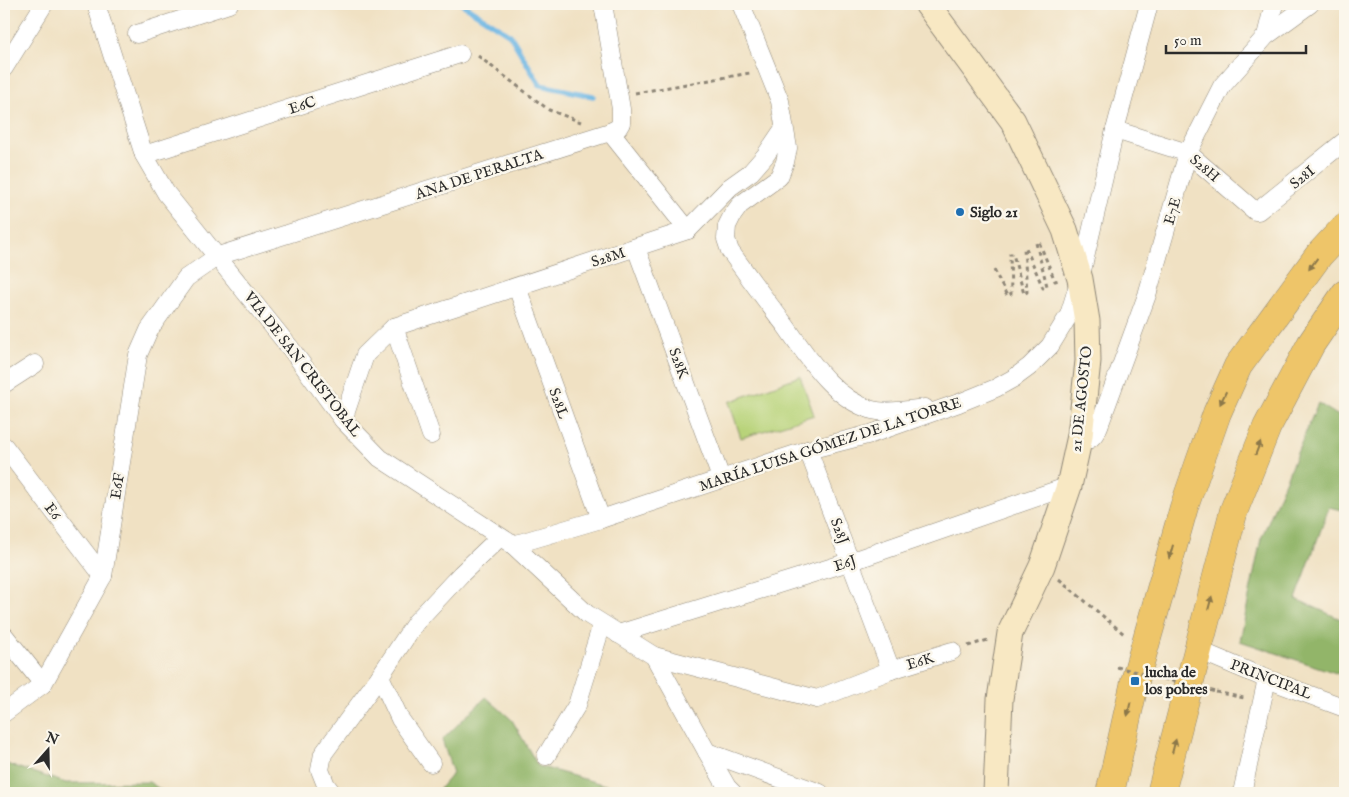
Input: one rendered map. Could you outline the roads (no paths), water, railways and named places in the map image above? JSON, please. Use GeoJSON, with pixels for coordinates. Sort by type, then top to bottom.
{"type":"FeatureCollection","features":[{"type":"Feature","properties":{"kind":"main road"},"geometry":{"type":"LineString","coordinates":[[1110,793],[1140,662],[1184,507],[1216,413],[1238,366],[1319,255],[1345,227]]}},
{"type":"Feature","properties":{"kind":"main road"},"geometry":{"type":"LineString","coordinates":[[1161,793],[1234,510],[1267,426],[1311,344],[1345,294]]}},
{"type":"Feature","properties":{"kind":"street"},"geometry":{"type":"LineString","coordinates":[[4,68],[44,4]]}},
{"type":"Feature","properties":{"kind":"street","name":"VIA DE SAN CRISTOBAL"},"geometry":{"type":"LineString","coordinates":[[96,4],[144,156],[166,193],[291,349],[343,420],[380,458],[507,541],[587,614],[654,656],[727,787],[733,793]]}},
{"type":"Feature","properties":{"kind":"street"},"geometry":{"type":"LineString","coordinates":[[137,34],[229,4]]}},
{"type":"Feature","properties":{"kind":"street"},"geometry":{"type":"LineString","coordinates":[[603,4],[620,95],[621,123],[618,128],[610,132],[688,230]]}},
{"type":"Feature","properties":{"kind":"street"},"geometry":{"type":"LineString","coordinates":[[740,4],[780,101],[788,148],[779,177],[740,205],[732,216],[727,226],[726,239],[730,251],[815,365],[842,395],[857,404],[874,410],[894,411],[959,404]]}},
{"type":"Feature","properties":{"kind":"street","name":"21 DE AGOSTO"},"geometry":{"type":"LineString","coordinates":[[927,4],[1013,121],[1064,230],[1068,276],[1087,321],[1088,361],[1078,443],[1069,486],[1042,566],[1010,633],[1000,699],[996,793]]}},
{"type":"Feature","properties":{"kind":"street","name":"MARÍA LUISA GÓMEZ DE LA TORRE"},"geometry":{"type":"LineString","coordinates":[[507,541],[601,520],[721,478],[808,450],[871,434],[959,404],[1014,378],[1040,357],[1050,346],[1070,315],[1068,276],[1115,130],[1150,4]]}},
{"type":"Feature","properties":{"kind":"street"},"geometry":{"type":"LineString","coordinates":[[1266,36],[1274,4]]}},
{"type":"Feature","properties":{"kind":"street","name":"E7E"},"geometry":{"type":"LineString","coordinates":[[1078,443],[1087,441],[1094,436],[1099,426],[1148,295],[1188,153],[1222,86],[1266,36],[1310,4]]}},
{"type":"Feature","properties":{"kind":"street","name":"E6C"},"geometry":{"type":"LineString","coordinates":[[144,156],[460,54]]}},
{"type":"Feature","properties":{"kind":"street","name":"S28M"},"geometry":{"type":"LineString","coordinates":[[343,420],[364,355],[394,327],[688,230],[730,187],[751,172],[765,156],[784,128]]}},
{"type":"Feature","properties":{"kind":"street","name":"S28H"},"geometry":{"type":"LineString","coordinates":[[1115,130],[1188,153],[1255,211],[1258,211]]}},
{"type":"Feature","properties":{"kind":"street","name":"ANA DE PERALTA"},"geometry":{"type":"LineString","coordinates":[[218,256],[610,132]]}},
{"type":"Feature","properties":{"kind":"street","name":"S28I"},"geometry":{"type":"LineString","coordinates":[[1258,211],[1345,142]]}},
{"type":"Feature","properties":{"kind":"street","name":"S28K"},"geometry":{"type":"LineString","coordinates":[[636,248],[721,478]]}},
{"type":"Feature","properties":{"kind":"street","name":"E6F"},"geometry":{"type":"LineString","coordinates":[[4,713],[43,684],[103,576],[138,355],[149,330],[186,278],[218,256]]}},
{"type":"Feature","properties":{"kind":"street","name":"S28L"},"geometry":{"type":"LineString","coordinates":[[517,287],[601,520]]}},
{"type":"Feature","properties":{"kind":"street"},"geometry":{"type":"LineString","coordinates":[[394,327],[431,436]]}},
{"type":"Feature","properties":{"kind":"street"},"geometry":{"type":"LineString","coordinates":[[4,384],[35,364]]}},
{"type":"Feature","properties":{"kind":"street","name":"E6"},"geometry":{"type":"LineString","coordinates":[[4,446],[103,576]]}},
{"type":"Feature","properties":{"kind":"street","name":"S28J"},"geometry":{"type":"LineString","coordinates":[[808,450],[852,561],[891,670]]}},
{"type":"Feature","properties":{"kind":"street","name":"E6J"},"geometry":{"type":"LineString","coordinates":[[618,634],[852,561],[1069,486]]}},
{"type":"Feature","properties":{"kind":"street"},"geometry":{"type":"LineString","coordinates":[[332,793],[326,785],[320,770],[323,754],[380,676],[416,622],[461,574],[507,541]]}},
{"type":"Feature","properties":{"kind":"street"},"geometry":{"type":"LineString","coordinates":[[546,756],[576,705],[602,624]]}},
{"type":"Feature","properties":{"kind":"street"},"geometry":{"type":"LineString","coordinates":[[4,635],[43,684]]}},
{"type":"Feature","properties":{"kind":"street","name":"PRINCIPAL"},"geometry":{"type":"LineString","coordinates":[[1198,650],[1267,679],[1345,708]]}},
{"type":"Feature","properties":{"kind":"street","name":"E6K"},"geometry":{"type":"LineString","coordinates":[[654,656],[817,699],[891,670],[952,651]]}},
{"type":"Feature","properties":{"kind":"street"},"geometry":{"type":"LineString","coordinates":[[380,676],[400,719],[431,763]]}},
{"type":"Feature","properties":{"kind":"street"},"geometry":{"type":"LineString","coordinates":[[1242,793],[1267,679]]}},
{"type":"Feature","properties":{"kind":"street"},"geometry":{"type":"LineString","coordinates":[[707,752],[820,793]]}},
{"type":"Feature","properties":{"kind":"waterway"},"geometry":{"type":"LineString","coordinates":[[462,4],[510,35],[540,85],[593,96]]}},
{"type":"Feature","properties":{"kind":"place","name":"Siglo 21"},"geometry":{"type":"Point","coordinates":[960,212]}},
{"type":"Feature","properties":{"kind":"place","name":"lucha de los pobres"},"geometry":{"type":"Point","coordinates":[1135,681]}}]}
